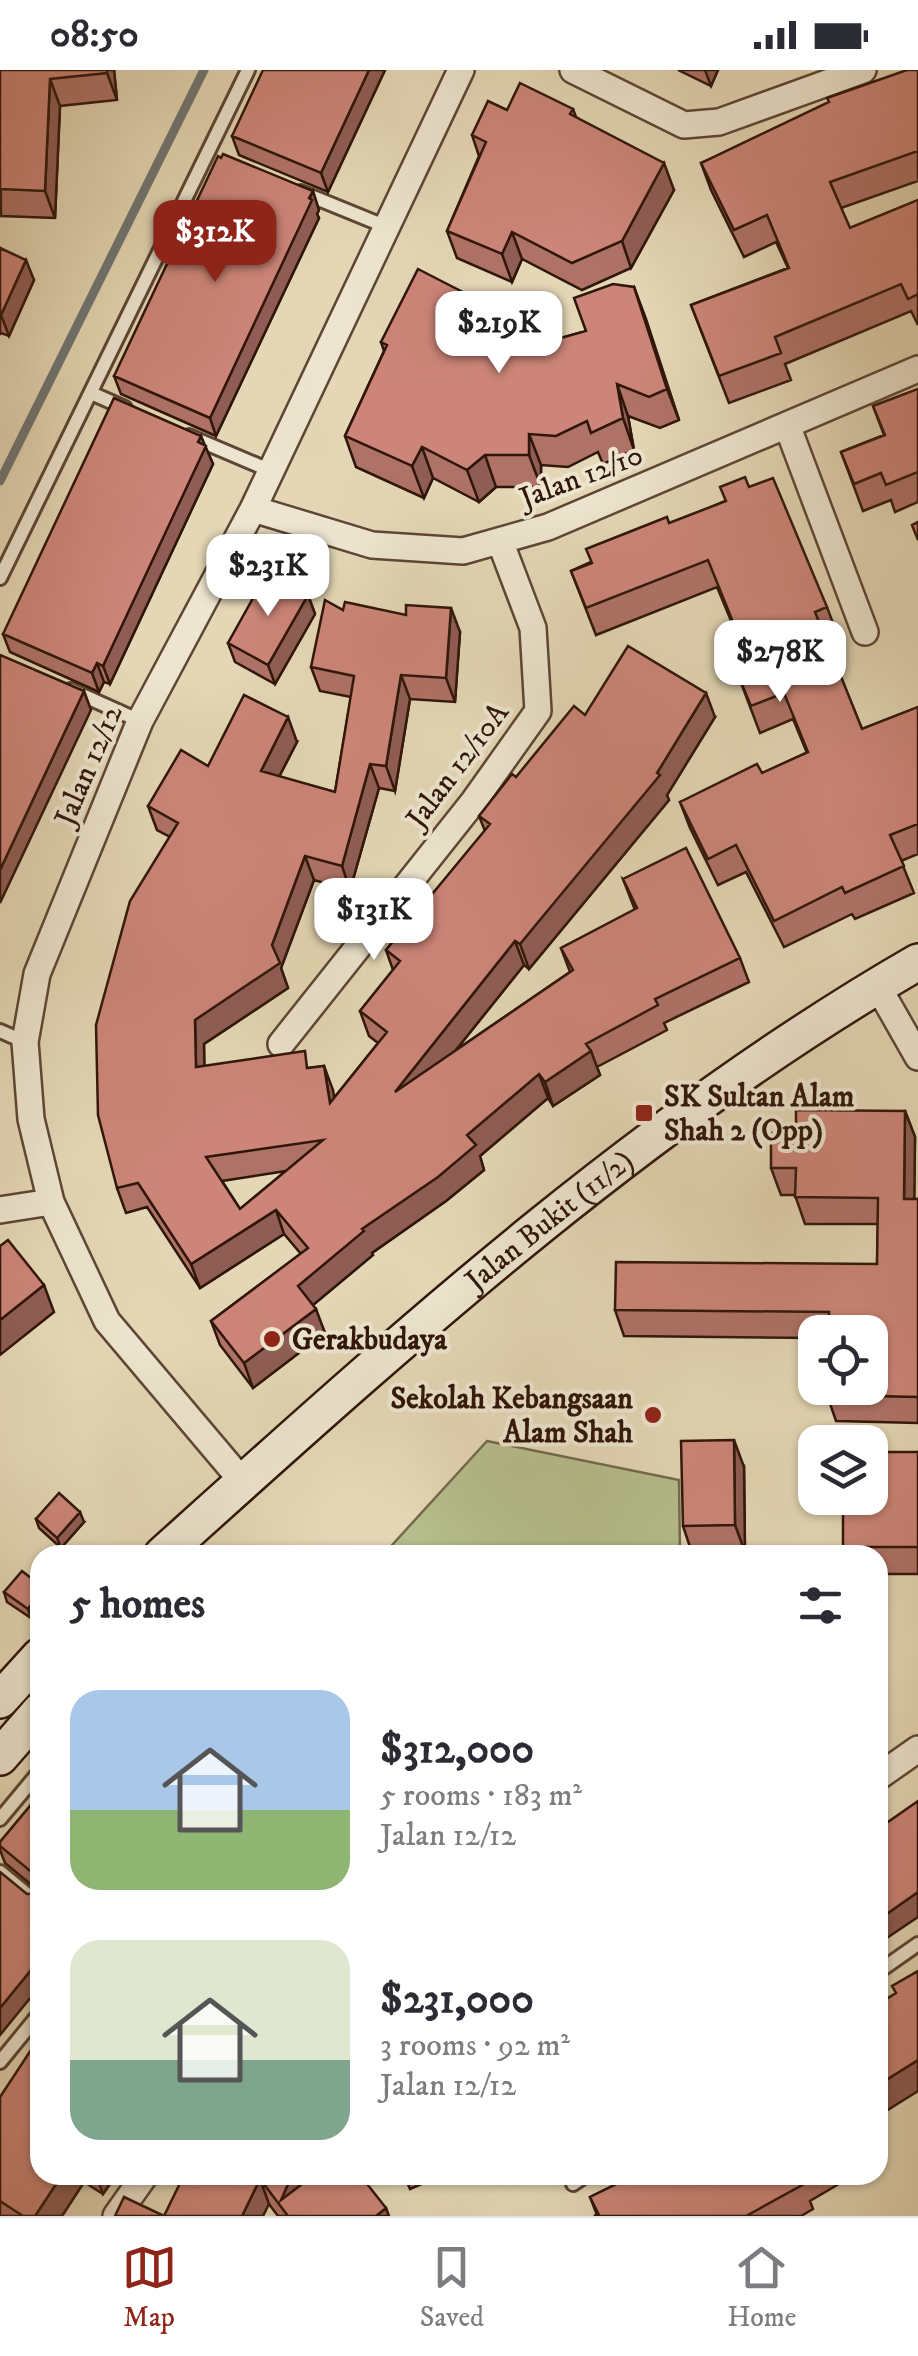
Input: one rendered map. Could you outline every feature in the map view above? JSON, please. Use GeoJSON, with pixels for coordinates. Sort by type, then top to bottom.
{"type":"FeatureCollection","features":[{"type":"Feature","properties":{"kind":"street","name":"Jalan 12/12"},"geometry":{"type":"LineString","coordinates":[[243,1482],[106,1321],[51,1202],[31,1119],[26,1042],[36,974],[140,721],[253,508],[461,70]]}},
{"type":"Feature","properties":{"kind":"street"},"geometry":{"type":"LineString","coordinates":[[573,70],[684,125],[718,122],[863,70]]}},
{"type":"Feature","properties":{"kind":"street","name":"Jalan 12/10"},"geometry":{"type":"LineString","coordinates":[[253,508],[372,544],[463,550],[548,527],[918,369]]}},
{"type":"Feature","properties":{"kind":"street"},"geometry":{"type":"LineString","coordinates":[[787,425],[865,632]]}},
{"type":"Feature","properties":{"kind":"street","name":"Jalan 12/10A"},"geometry":{"type":"LineString","coordinates":[[281,1044],[474,801],[538,711],[533,628],[500,540]]}},
{"type":"Feature","properties":{"kind":"street","name":"Jalan Bukit (11/2)"},"geometry":{"type":"LineString","coordinates":[[173,1545],[486,1270],[699,1101],[918,962]]}},
{"type":"Feature","properties":{"kind":"street"},"geometry":{"type":"LineString","coordinates":[[877,985],[918,1056]]}},
{"type":"Feature","properties":{"kind":"street"},"geometry":{"type":"LineString","coordinates":[[0,1210],[51,1202]]}},
{"type":"Feature","properties":{"kind":"street"},"geometry":{"type":"LineString","coordinates":[[0,1700],[30,1667]]}},
{"type":"Feature","properties":{"kind":"street"},"geometry":{"type":"LineString","coordinates":[[0,1757],[30,1723]]}},
{"type":"Feature","properties":{"kind":"street"},"geometry":{"type":"LineString","coordinates":[[888,1770],[918,1749]]}},
{"type":"Feature","properties":{"kind":"street"},"geometry":{"type":"LineString","coordinates":[[116,2216],[138,2185]]}},
{"type":"Feature","properties":{"kind":"lane"},"geometry":{"type":"LineString","coordinates":[[0,578],[248,70]]}},
{"type":"Feature","properties":{"kind":"lane"},"geometry":{"type":"LineString","coordinates":[[206,152],[224,160]]}},
{"type":"Feature","properties":{"kind":"lane"},"geometry":{"type":"LineString","coordinates":[[278,182],[386,228]]}},
{"type":"Feature","properties":{"kind":"lane"},"geometry":{"type":"LineString","coordinates":[[91,393],[144,416]]}},
{"type":"Feature","properties":{"kind":"lane"},"geometry":{"type":"LineString","coordinates":[[180,432],[269,470]]}},
{"type":"Feature","properties":{"kind":"lane"},"geometry":{"type":"LineString","coordinates":[[52,682],[140,721]]}},
{"type":"Feature","properties":{"kind":"lane"},"geometry":{"type":"LineString","coordinates":[[0,1031],[26,1042]]}},
{"type":"Feature","properties":{"kind":"lane"},"geometry":{"type":"LineString","coordinates":[[0,1819],[30,1783]]}},
{"type":"Feature","properties":{"kind":"lane"},"geometry":{"type":"LineString","coordinates":[[0,1872],[30,1897]]}},
{"type":"Feature","properties":{"kind":"lane"},"geometry":{"type":"LineString","coordinates":[[888,1965],[918,1944]]}},
{"type":"Feature","properties":{"kind":"lane"},"geometry":{"type":"LineString","coordinates":[[0,2062],[30,2025]]}},
{"type":"Feature","properties":{"kind":"green space"},"geometry":{"type":"Polygon","coordinates":[[[487,1441],[679,1480],[680,1545],[392,1545],[487,1441]]]}},
{"type":"Feature","properties":{"kind":"building"},"geometry":{"type":"Polygon","coordinates":[[[0,70],[107,70],[50,79],[45,191],[0,189],[0,70]]]}},
{"type":"Feature","properties":{"kind":"building"},"geometry":{"type":"Polygon","coordinates":[[[263,70],[369,70],[321,173],[232,136],[263,70]]]}},
{"type":"Feature","properties":{"kind":"building"},"geometry":{"type":"Polygon","coordinates":[[[907,70],[918,70],[918,151],[830,182],[850,228],[918,200],[918,294],[908,299],[901,284],[775,337],[781,353],[719,376],[691,305],[789,268],[767,215],[734,230],[701,163],[829,102],[827,98],[907,70]]]}},
{"type":"Feature","properties":{"kind":"building"},"geometry":{"type":"Polygon","coordinates":[[[520,83],[573,109],[570,114],[664,163],[622,241],[572,263],[512,232],[502,254],[447,231],[486,142],[472,135],[488,101],[507,110],[520,83]]]}},
{"type":"Feature","properties":{"kind":"building"},"geometry":{"type":"Polygon","coordinates":[[[223,154],[313,191],[210,418],[114,376],[218,156],[223,154]]]}},
{"type":"Feature","properties":{"kind":"building"},"geometry":{"type":"Polygon","coordinates":[[[0,248],[26,260],[1,315],[0,315],[0,248]]]}},
{"type":"Feature","properties":{"kind":"building"},"geometry":{"type":"Polygon","coordinates":[[[418,269],[488,305],[536,345],[586,331],[574,298],[613,284],[634,287],[667,389],[649,397],[617,384],[623,418],[591,433],[587,421],[556,436],[529,434],[529,455],[485,455],[467,470],[422,447],[412,466],[345,436],[387,345],[381,342],[418,269]]]}},
{"type":"Feature","properties":{"kind":"building"},"geometry":{"type":"Polygon","coordinates":[[[918,389],[918,472],[886,485],[881,473],[854,484],[841,452],[885,435],[873,406],[918,389]]]}},
{"type":"Feature","properties":{"kind":"building"},"geometry":{"type":"Polygon","coordinates":[[[114,398],[201,436],[198,442],[206,446],[103,666],[97,663],[92,673],[3,634],[114,398]]]}},
{"type":"Feature","properties":{"kind":"building"},"geometry":{"type":"Polygon","coordinates":[[[745,477],[749,487],[773,478],[827,607],[815,612],[862,729],[918,707],[918,824],[890,835],[904,866],[845,893],[842,887],[774,921],[736,845],[708,859],[680,802],[757,764],[762,773],[808,752],[784,693],[751,706],[738,675],[752,669],[708,560],[586,608],[571,571],[592,563],[586,549],[667,517],[669,523],[726,501],[720,487],[745,477]]]}},
{"type":"Feature","properties":{"kind":"building"},"geometry":{"type":"Polygon","coordinates":[[[267,573],[308,595],[268,665],[228,643],[267,573]]]}},
{"type":"Feature","properties":{"kind":"building"},"geometry":{"type":"Polygon","coordinates":[[[325,600],[343,610],[345,602],[406,615],[406,605],[451,608],[446,678],[401,675],[386,766],[370,764],[342,866],[305,856],[272,945],[280,963],[195,1020],[196,1067],[305,1051],[307,1068],[324,1066],[330,1103],[387,1032],[360,1011],[400,961],[386,950],[490,824],[479,816],[512,774],[516,777],[574,706],[585,715],[628,646],[706,693],[657,773],[660,775],[520,944],[515,941],[395,1092],[573,970],[561,948],[637,908],[623,879],[686,848],[740,958],[655,999],[658,1005],[586,1044],[591,1051],[545,1082],[539,1074],[467,1135],[476,1145],[438,1177],[362,1229],[298,1286],[316,1309],[244,1363],[211,1321],[308,1248],[276,1210],[191,1264],[138,1183],[117,1188],[98,1115],[96,1025],[130,901],[178,823],[148,806],[181,750],[208,766],[244,695],[288,717],[261,771],[335,792],[354,676],[311,667],[325,600]],[[323,1140],[206,1157],[240,1209],[323,1140]]]}},
{"type":"Feature","properties":{"kind":"building"},"geometry":{"type":"Polygon","coordinates":[[[0,655],[84,691],[0,870],[0,655]]]}},
{"type":"Feature","properties":{"kind":"building"},"geometry":{"type":"Polygon","coordinates":[[[796,1110],[905,1111],[904,1199],[918,1199],[918,1397],[888,1396],[888,1315],[615,1310],[616,1262],[877,1264],[878,1198],[795,1197],[796,1168],[771,1168],[771,1133],[796,1134],[796,1110]]]}},
{"type":"Feature","properties":{"kind":"building"},"geometry":{"type":"Polygon","coordinates":[[[8,1240],[44,1285],[0,1320],[0,1246],[8,1240]]]}},
{"type":"Feature","properties":{"kind":"building"},"geometry":{"type":"Polygon","coordinates":[[[734,1440],[735,1525],[683,1526],[681,1441],[734,1440]]]}},
{"type":"Feature","properties":{"kind":"building"},"geometry":{"type":"Polygon","coordinates":[[[888,1452],[918,1452],[918,1547],[843,1545],[843,1515],[888,1515],[888,1452]]]}},
{"type":"Feature","properties":{"kind":"building"},"geometry":{"type":"Polygon","coordinates":[[[59,1493],[80,1512],[57,1538],[36,1519],[59,1493]]]}},
{"type":"Feature","properties":{"kind":"building"},"geometry":{"type":"Polygon","coordinates":[[[22,1571],[30,1577],[28,1609],[4,1592],[22,1571]]]}},
{"type":"Feature","properties":{"kind":"building"},"geometry":{"type":"Polygon","coordinates":[[[918,1801],[918,1892],[888,1913],[888,1822],[918,1801]]]}},
{"type":"Feature","properties":{"kind":"building"},"geometry":{"type":"Polygon","coordinates":[[[30,1806],[30,1871],[0,1842],[30,1806]]]}},
{"type":"Feature","properties":{"kind":"building"},"geometry":{"type":"Polygon","coordinates":[[[0,1872],[30,1894],[30,1971],[0,2008],[0,1872]]]}},
{"type":"Feature","properties":{"kind":"building"},"geometry":{"type":"Polygon","coordinates":[[[918,1971],[918,2060],[888,2079],[888,1998],[896,1993],[892,1986],[918,1971]]]}},
{"type":"Feature","properties":{"kind":"building"},"geometry":{"type":"Polygon","coordinates":[[[30,2052],[30,2185],[55,2185],[35,2216],[23,2216],[0,2201],[0,2097],[30,2052]]]}},
{"type":"Feature","properties":{"kind":"building"},"geometry":{"type":"Polygon","coordinates":[[[179,2185],[257,2185],[242,2216],[164,2216],[179,2185]]]}},
{"type":"Feature","properties":{"kind":"building"},"geometry":{"type":"Polygon","coordinates":[[[265,2185],[288,2185],[281,2200],[301,2185],[368,2185],[386,2208],[376,2216],[288,2216],[265,2185]]]}},
{"type":"Feature","properties":{"kind":"building"},"geometry":{"type":"Polygon","coordinates":[[[615,2185],[802,2185],[746,2216],[594,2216],[599,2215],[590,2197],[615,2185]]]}},
{"type":"Feature","properties":{"kind":"building"},"geometry":{"type":"Polygon","coordinates":[[[124,2197],[164,2216],[115,2216],[124,2197]]]}},
{"type":"Feature","properties":{"kind":"waterway"},"geometry":{"type":"LineString","coordinates":[[0,481],[204,70]]}},
{"type":"Feature","properties":{"kind":"place","name":"SK Sultan Alam Shah 2 (Opp)"},"geometry":{"type":"Point","coordinates":[644,1113]}},
{"type":"Feature","properties":{"kind":"place","name":"Gerakbudaya"},"geometry":{"type":"Point","coordinates":[272,1339]}},
{"type":"Feature","properties":{"kind":"place","name":"Sekolah Kebangsaan Alam Shah"},"geometry":{"type":"Point","coordinates":[653,1415]}}]}
